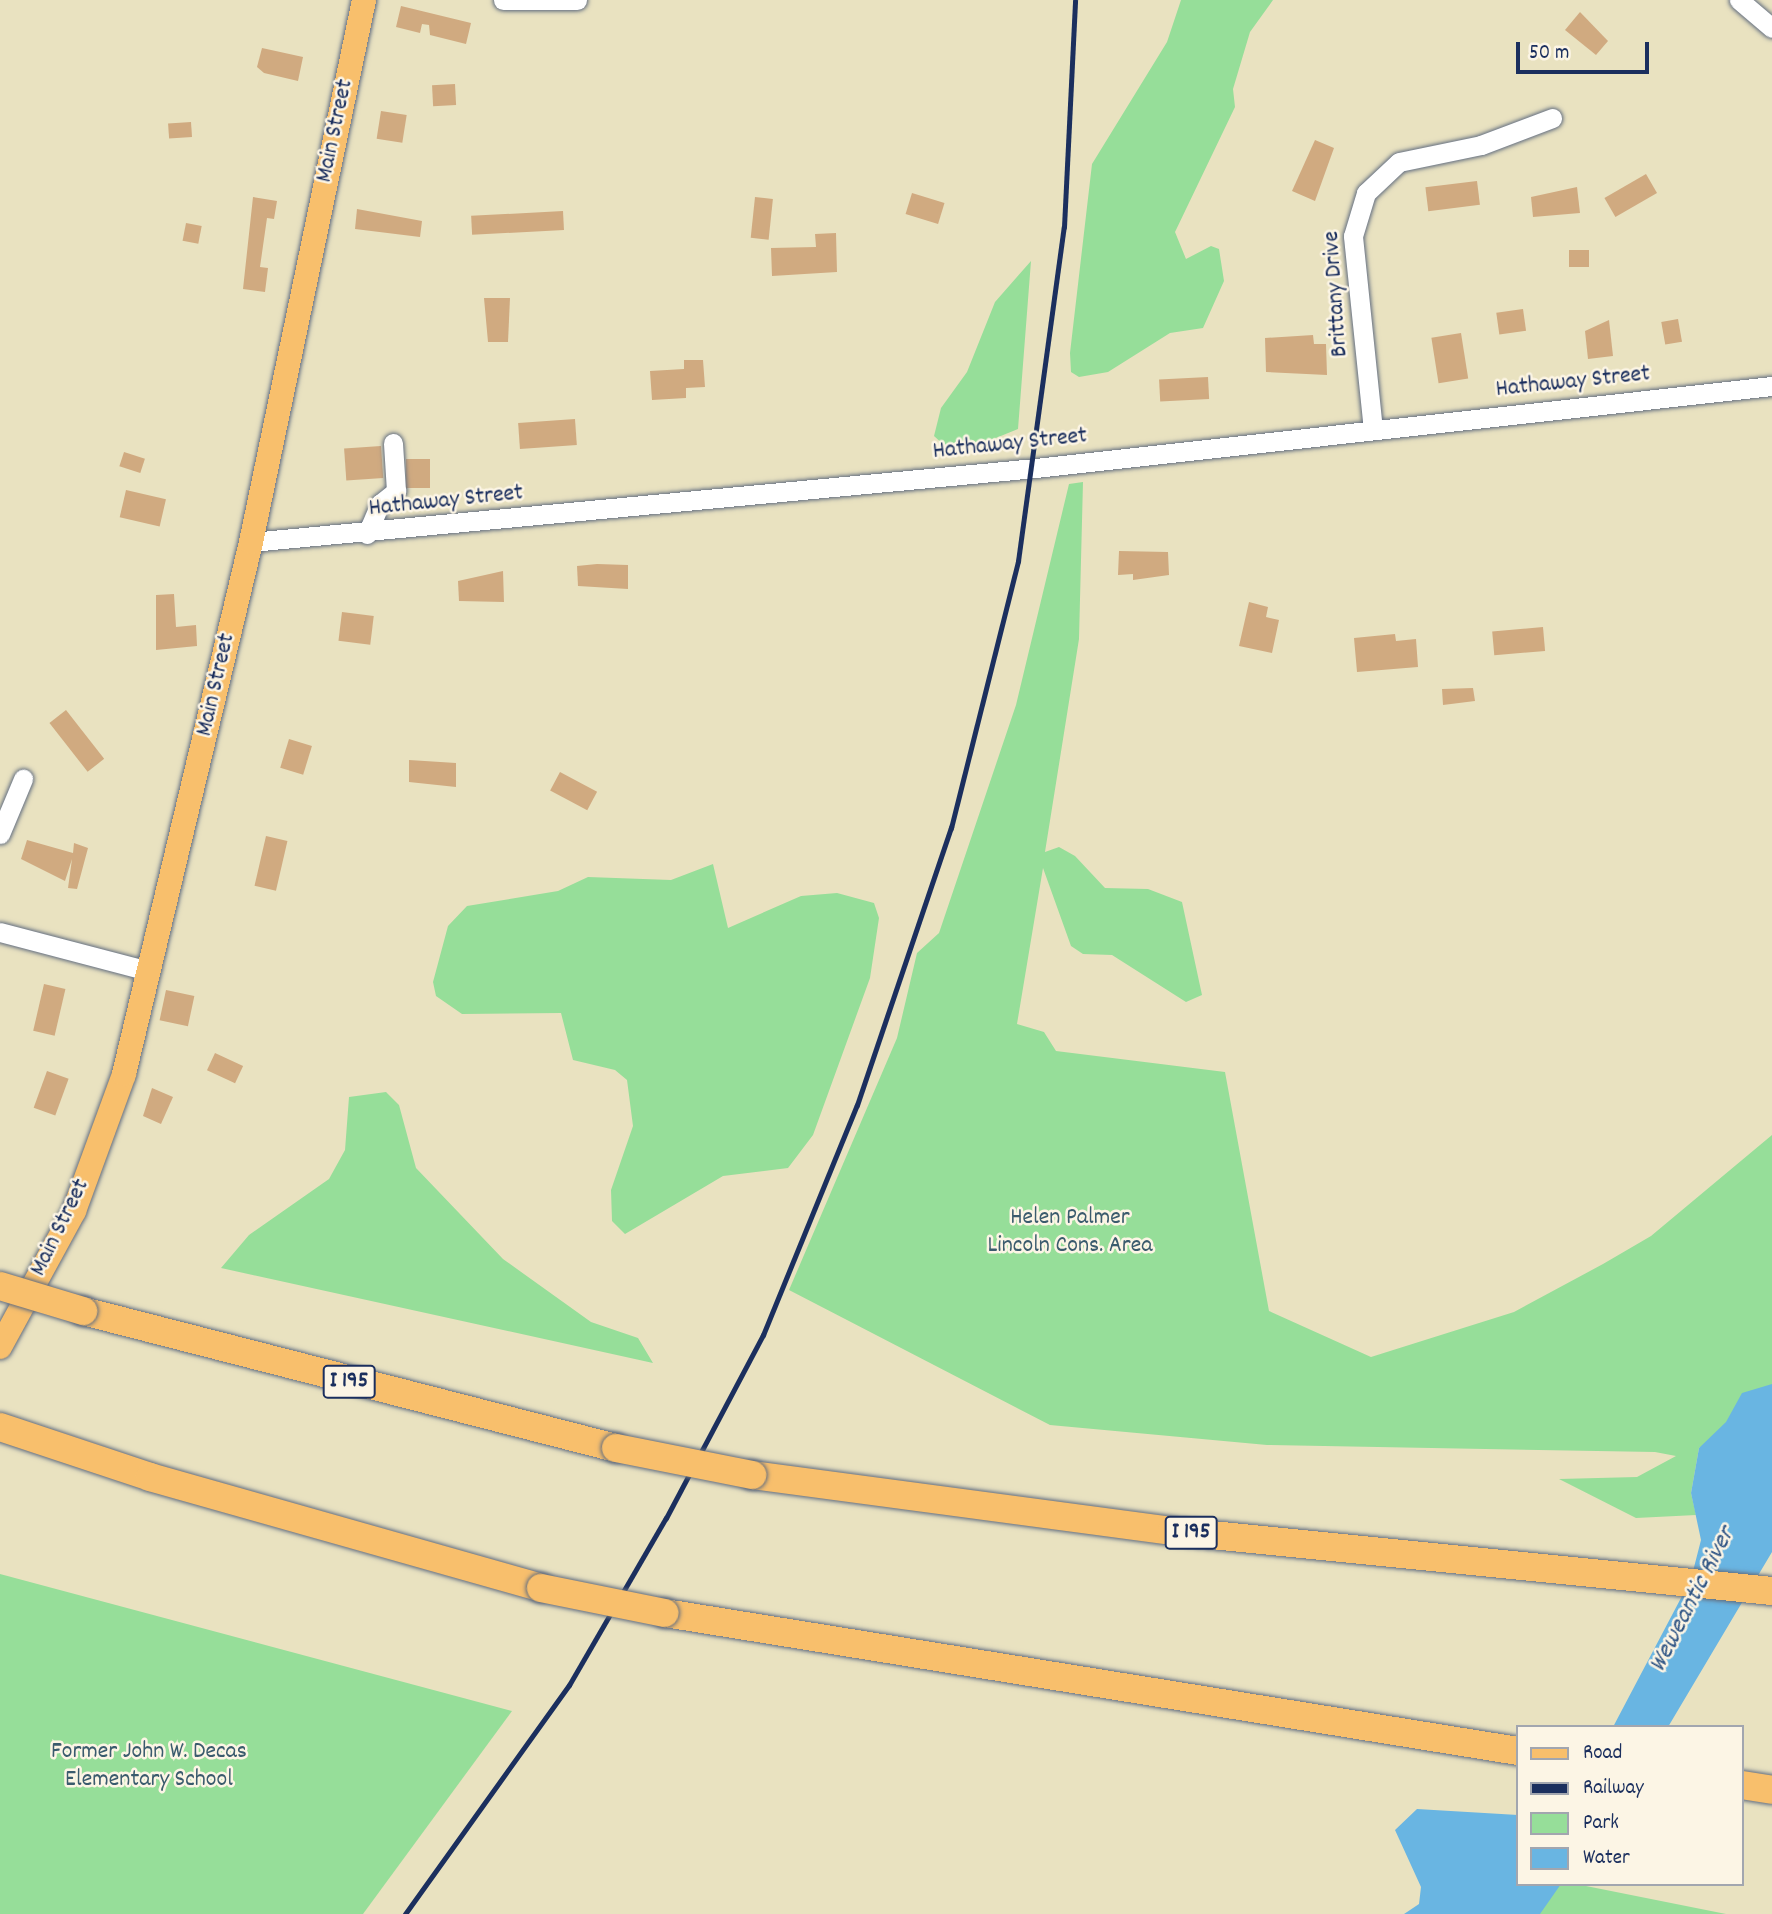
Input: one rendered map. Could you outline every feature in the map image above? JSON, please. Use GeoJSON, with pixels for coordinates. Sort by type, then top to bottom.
{"type":"FeatureCollection","features":[{"type":"Feature","properties":{"kind":"highway","name":"I 195"},"geometry":{"type":"LineString","coordinates":[[0,1286],[83,1311],[616,1448],[752,1475],[1172,1531],[1772,1591]]}},
{"type":"Feature","properties":{"kind":"highway"},"geometry":{"type":"LineString","coordinates":[[9,1430],[541,1588],[665,1613],[1516,1751]]}},
{"type":"Feature","properties":{"kind":"main road","name":"Main Street"},"geometry":{"type":"LineString","coordinates":[[0,1347],[74,1211],[124,1074],[251,542],[364,0]]}},
{"type":"Feature","properties":{"kind":"street"},"geometry":{"type":"LineString","coordinates":[[503,0],[577,0]]}},
{"type":"Feature","properties":{"kind":"street"},"geometry":{"type":"LineString","coordinates":[[1739,0],[1772,28]]}},
{"type":"Feature","properties":{"kind":"street","name":"Brittany Drive"},"geometry":{"type":"LineString","coordinates":[[1373,430],[1353,236],[1366,193],[1399,162],[1481,145],[1552,118]]}},
{"type":"Feature","properties":{"kind":"street","name":"Hathaway Street"},"geometry":{"type":"LineString","coordinates":[[251,542],[367,534],[1772,386]]}},
{"type":"Feature","properties":{"kind":"street"},"geometry":{"type":"LineString","coordinates":[[367,534],[380,504],[396,491],[393,443]]}},
{"type":"Feature","properties":{"kind":"street"},"geometry":{"type":"LineString","coordinates":[[0,834],[23,779]]}},
{"type":"Feature","properties":{"kind":"street"},"geometry":{"type":"LineString","coordinates":[[0,932],[149,971]]}},
{"type":"Feature","properties":{"kind":"green space"},"geometry":{"type":"Polygon","coordinates":[[[1181,0],[1273,0],[1250,32],[1233,89],[1235,107],[1175,232],[1186,259],[1211,246],[1219,249],[1224,281],[1203,328],[1170,333],[1108,372],[1079,377],[1071,372],[1070,353],[1092,164],[1167,42],[1181,0]]]}},
{"type":"Feature","properties":{"kind":"green space"},"geometry":{"type":"Polygon","coordinates":[[[1031,261],[1018,429],[986,442],[945,446],[934,436],[941,408],[967,372],[995,302],[1031,261]]]}},
{"type":"Feature","properties":{"kind":"green space","name":"Helen Palmer Lincoln Cons. Area"},"geometry":{"type":"Polygon","coordinates":[[[1083,482],[1079,639],[1045,852],[1059,847],[1075,856],[1105,888],[1148,889],[1182,902],[1202,995],[1186,1002],[1112,955],[1083,954],[1071,946],[1043,868],[1017,1024],[1044,1032],[1056,1051],[1225,1072],[1269,1311],[1371,1357],[1514,1312],[1603,1264],[1651,1236],[1772,1135],[1772,1402],[1699,1448],[1691,1493],[1696,1515],[1636,1518],[1559,1479],[1637,1477],[1676,1456],[1655,1452],[1267,1445],[1050,1425],[789,1290],[897,1038],[917,953],[939,933],[1016,705],[1069,484],[1083,482]]]}},
{"type":"Feature","properties":{"kind":"green space"},"geometry":{"type":"Polygon","coordinates":[[[713,864],[728,928],[801,896],[837,893],[874,903],[879,918],[870,978],[813,1135],[788,1168],[723,1176],[625,1234],[612,1221],[611,1190],[633,1126],[627,1080],[615,1070],[573,1060],[561,1013],[462,1014],[436,996],[433,982],[448,926],[467,906],[558,891],[588,877],[671,880],[713,864]]]}},
{"type":"Feature","properties":{"kind":"green space"},"geometry":{"type":"Polygon","coordinates":[[[386,1092],[399,1105],[416,1168],[503,1259],[591,1322],[638,1338],[653,1363],[221,1268],[249,1235],[329,1179],[345,1150],[349,1097],[386,1092]]]}},
{"type":"Feature","properties":{"kind":"green space","name":"Former John W. Decas Elementary School"},"geometry":{"type":"Polygon","coordinates":[[[0,1574],[512,1711],[363,1914],[0,1914],[0,1574]]]}},
{"type":"Feature","properties":{"kind":"green space"},"geometry":{"type":"Polygon","coordinates":[[[1516,1885],[1586,1886],[1726,1914],[1441,1914],[1516,1885]]]}},
{"type":"Feature","properties":{"kind":"water","name":"Weweantic River"},"geometry":{"type":"Polygon","coordinates":[[[1772,1384],[1772,1552],[1669,1725],[1614,1725],[1691,1579],[1701,1540],[1691,1493],[1699,1448],[1726,1422],[1742,1393],[1772,1384]]]}},
{"type":"Feature","properties":{"kind":"water"},"geometry":{"type":"Polygon","coordinates":[[[1417,1809],[1516,1815],[1516,1886],[1560,1886],[1540,1914],[1404,1914],[1419,1904],[1421,1887],[1395,1830],[1417,1809]]]}},
{"type":"Feature","properties":{"kind":"building"},"geometry":{"type":"Polygon","coordinates":[[[401,6],[471,23],[466,44],[430,35],[429,25],[422,24],[420,33],[396,27],[401,6]]]}},
{"type":"Feature","properties":{"kind":"building"},"geometry":{"type":"Polygon","coordinates":[[[1580,12],[1608,41],[1596,55],[1565,30],[1580,12]]]}},
{"type":"Feature","properties":{"kind":"building"},"geometry":{"type":"Polygon","coordinates":[[[262,48],[303,57],[298,81],[264,73],[257,67],[262,48]]]}},
{"type":"Feature","properties":{"kind":"building"},"geometry":{"type":"Polygon","coordinates":[[[455,84],[456,105],[433,106],[432,85],[455,84]]]}},
{"type":"Feature","properties":{"kind":"building"},"geometry":{"type":"Polygon","coordinates":[[[381,111],[407,115],[402,143],[377,139],[381,111]]]}},
{"type":"Feature","properties":{"kind":"building"},"geometry":{"type":"Polygon","coordinates":[[[191,122],[192,137],[169,139],[168,124],[191,122]]]}},
{"type":"Feature","properties":{"kind":"building"},"geometry":{"type":"Polygon","coordinates":[[[1315,140],[1334,148],[1315,201],[1292,191],[1315,140]]]}},
{"type":"Feature","properties":{"kind":"building"},"geometry":{"type":"Polygon","coordinates":[[[1646,174],[1657,193],[1615,217],[1604,198],[1646,174]]]}},
{"type":"Feature","properties":{"kind":"building"},"geometry":{"type":"Polygon","coordinates":[[[1477,181],[1480,205],[1428,211],[1425,187],[1477,181]]]}},
{"type":"Feature","properties":{"kind":"building"},"geometry":{"type":"Polygon","coordinates":[[[1577,187],[1580,213],[1533,217],[1531,197],[1577,187]]]}},
{"type":"Feature","properties":{"kind":"building"},"geometry":{"type":"Polygon","coordinates":[[[912,193],[945,203],[938,224],[906,214],[912,193]]]}},
{"type":"Feature","properties":{"kind":"building"},"geometry":{"type":"Polygon","coordinates":[[[253,197],[277,201],[274,219],[267,218],[260,267],[268,268],[265,292],[243,289],[253,197]]]}},
{"type":"Feature","properties":{"kind":"building"},"geometry":{"type":"Polygon","coordinates":[[[755,197],[773,199],[769,240],[751,238],[755,197]]]}},
{"type":"Feature","properties":{"kind":"building"},"geometry":{"type":"Polygon","coordinates":[[[357,209],[422,221],[420,237],[355,229],[357,209]]]}},
{"type":"Feature","properties":{"kind":"building"},"geometry":{"type":"Polygon","coordinates":[[[563,211],[564,230],[472,235],[471,216],[563,211]]]}},
{"type":"Feature","properties":{"kind":"building"},"geometry":{"type":"Polygon","coordinates":[[[186,223],[202,226],[198,244],[183,241],[186,223]]]}},
{"type":"Feature","properties":{"kind":"building"},"geometry":{"type":"Polygon","coordinates":[[[836,233],[837,272],[772,276],[771,248],[816,247],[815,234],[836,233]]]}},
{"type":"Feature","properties":{"kind":"building"},"geometry":{"type":"Polygon","coordinates":[[[1569,250],[1589,250],[1589,267],[1569,267],[1569,250]]]}},
{"type":"Feature","properties":{"kind":"building"},"geometry":{"type":"Polygon","coordinates":[[[484,298],[510,298],[508,342],[488,342],[484,298]]]}},
{"type":"Feature","properties":{"kind":"building"},"geometry":{"type":"Polygon","coordinates":[[[1523,309],[1526,331],[1499,335],[1496,313],[1523,309]]]}},
{"type":"Feature","properties":{"kind":"building"},"geometry":{"type":"Polygon","coordinates":[[[1678,319],[1682,342],[1665,345],[1661,322],[1678,319]]]}},
{"type":"Feature","properties":{"kind":"building"},"geometry":{"type":"Polygon","coordinates":[[[1609,320],[1613,356],[1588,359],[1585,331],[1609,320]]]}},
{"type":"Feature","properties":{"kind":"building"},"geometry":{"type":"Polygon","coordinates":[[[1461,333],[1468,378],[1439,383],[1431,338],[1461,333]]]}},
{"type":"Feature","properties":{"kind":"building"},"geometry":{"type":"Polygon","coordinates":[[[1313,335],[1314,344],[1326,344],[1327,375],[1266,372],[1265,338],[1313,335]]]}},
{"type":"Feature","properties":{"kind":"building"},"geometry":{"type":"Polygon","coordinates":[[[684,360],[703,360],[705,387],[686,388],[686,398],[652,400],[650,371],[684,369],[684,360]]]}},
{"type":"Feature","properties":{"kind":"building"},"geometry":{"type":"Polygon","coordinates":[[[1208,377],[1209,399],[1160,402],[1159,380],[1208,377]]]}},
{"type":"Feature","properties":{"kind":"building"},"geometry":{"type":"Polygon","coordinates":[[[575,419],[577,445],[520,449],[518,423],[575,419]]]}},
{"type":"Feature","properties":{"kind":"building"},"geometry":{"type":"Polygon","coordinates":[[[381,446],[383,478],[346,481],[344,449],[381,446]]]}},
{"type":"Feature","properties":{"kind":"building"},"geometry":{"type":"Polygon","coordinates":[[[124,452],[145,459],[140,473],[119,466],[124,452]]]}},
{"type":"Feature","properties":{"kind":"building"},"geometry":{"type":"Polygon","coordinates":[[[406,459],[430,459],[430,488],[406,488],[406,459]]]}},
{"type":"Feature","properties":{"kind":"building"},"geometry":{"type":"Polygon","coordinates":[[[126,490],[166,499],[160,527],[120,517],[126,490]]]}},
{"type":"Feature","properties":{"kind":"building"},"geometry":{"type":"Polygon","coordinates":[[[1119,551],[1168,552],[1169,575],[1133,580],[1133,574],[1118,575],[1119,551]]]}},
{"type":"Feature","properties":{"kind":"building"},"geometry":{"type":"Polygon","coordinates":[[[628,565],[628,589],[578,586],[577,566],[628,565]]]}},
{"type":"Feature","properties":{"kind":"building"},"geometry":{"type":"Polygon","coordinates":[[[503,571],[504,602],[459,601],[458,581],[503,571]]]}},
{"type":"Feature","properties":{"kind":"building"},"geometry":{"type":"Polygon","coordinates":[[[174,594],[176,627],[196,625],[197,646],[156,650],[156,595],[174,594]]]}},
{"type":"Feature","properties":{"kind":"building"},"geometry":{"type":"Polygon","coordinates":[[[1249,602],[1268,607],[1266,617],[1279,620],[1272,653],[1239,646],[1249,602]]]}},
{"type":"Feature","properties":{"kind":"building"},"geometry":{"type":"Polygon","coordinates":[[[342,612],[374,616],[370,645],[338,641],[342,612]]]}},
{"type":"Feature","properties":{"kind":"building"},"geometry":{"type":"Polygon","coordinates":[[[1543,627],[1545,651],[1494,655],[1492,631],[1543,627]]]}},
{"type":"Feature","properties":{"kind":"building"},"geometry":{"type":"Polygon","coordinates":[[[1395,634],[1396,641],[1416,639],[1418,667],[1357,672],[1354,638],[1395,634]]]}},
{"type":"Feature","properties":{"kind":"building"},"geometry":{"type":"Polygon","coordinates":[[[1473,688],[1475,701],[1443,705],[1442,689],[1473,688]]]}},
{"type":"Feature","properties":{"kind":"building"},"geometry":{"type":"Polygon","coordinates":[[[66,710],[104,759],[88,772],[49,723],[66,710]]]}},
{"type":"Feature","properties":{"kind":"building"},"geometry":{"type":"Polygon","coordinates":[[[289,739],[312,746],[303,775],[280,768],[289,739]]]}},
{"type":"Feature","properties":{"kind":"building"},"geometry":{"type":"Polygon","coordinates":[[[409,760],[456,763],[456,787],[409,782],[409,760]]]}},
{"type":"Feature","properties":{"kind":"building"},"geometry":{"type":"Polygon","coordinates":[[[560,772],[597,792],[587,810],[550,791],[560,772]]]}},
{"type":"Feature","properties":{"kind":"building"},"geometry":{"type":"Polygon","coordinates":[[[266,836],[287,841],[276,891],[255,886],[266,836]]]}},
{"type":"Feature","properties":{"kind":"building"},"geometry":{"type":"Polygon","coordinates":[[[27,840],[73,853],[74,843],[88,848],[77,889],[68,888],[72,859],[65,881],[21,859],[27,840]]]}},
{"type":"Feature","properties":{"kind":"building"},"geometry":{"type":"Polygon","coordinates":[[[44,984],[65,989],[55,1036],[33,1031],[44,984]]]}},
{"type":"Feature","properties":{"kind":"building"},"geometry":{"type":"Polygon","coordinates":[[[166,990],[194,996],[188,1026],[160,1020],[166,990]]]}},
{"type":"Feature","properties":{"kind":"building"},"geometry":{"type":"Polygon","coordinates":[[[215,1053],[243,1066],[235,1083],[207,1070],[215,1053]]]}},
{"type":"Feature","properties":{"kind":"building"},"geometry":{"type":"Polygon","coordinates":[[[47,1071],[69,1079],[55,1116],[34,1108],[47,1071]]]}},
{"type":"Feature","properties":{"kind":"building"},"geometry":{"type":"Polygon","coordinates":[[[152,1088],[173,1097],[161,1124],[143,1116],[152,1088]]]}},
{"type":"Feature","properties":{"kind":"railway"},"geometry":{"type":"LineString","coordinates":[[405,1914],[569,1685],[666,1518],[763,1335],[857,1105],[951,828],[1018,561],[1064,227],[1075,0]]}}]}
